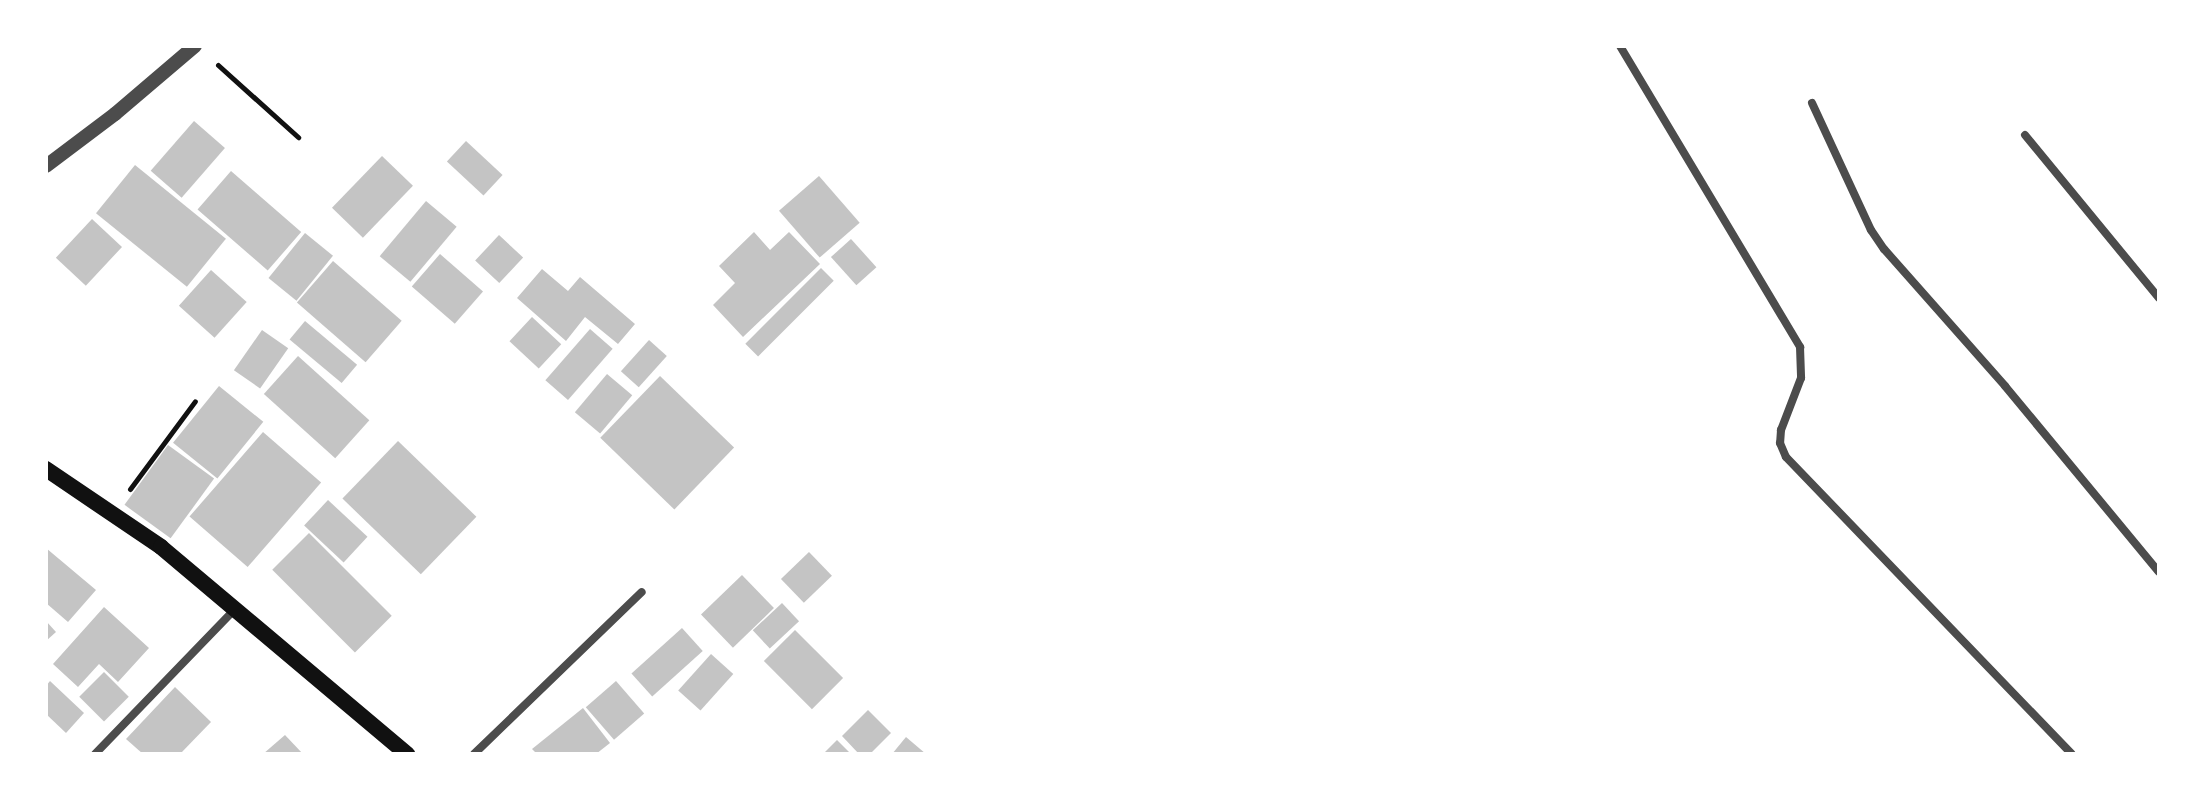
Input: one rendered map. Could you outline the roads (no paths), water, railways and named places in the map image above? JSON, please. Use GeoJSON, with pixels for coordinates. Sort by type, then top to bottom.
{"type":"FeatureCollection","features":[{"type":"Feature","properties":{"kind":"main road"},"geometry":{"type":"LineString","coordinates":[[46,469],[113,512],[235,608],[407,754]]}},
{"type":"Feature","properties":{"kind":"street"},"geometry":{"type":"LineString","coordinates":[[46,166],[115,114],[195,46]]}},
{"type":"Feature","properties":{"kind":"street"},"geometry":{"type":"LineString","coordinates":[[1620,46],[1800,347],[1801,378],[1781,430],[1780,443],[1786,457],[2072,754]]}},
{"type":"Feature","properties":{"kind":"street"},"geometry":{"type":"LineString","coordinates":[[1812,103],[1871,230],[1884,249],[2005,386],[2159,572]]}},
{"type":"Feature","properties":{"kind":"street"},"geometry":{"type":"LineString","coordinates":[[2025,135],[2159,298]]}},
{"type":"Feature","properties":{"kind":"street"},"geometry":{"type":"LineString","coordinates":[[474,754],[642,592]]}},
{"type":"Feature","properties":{"kind":"street"},"geometry":{"type":"LineString","coordinates":[[95,754],[235,608]]}}]}
